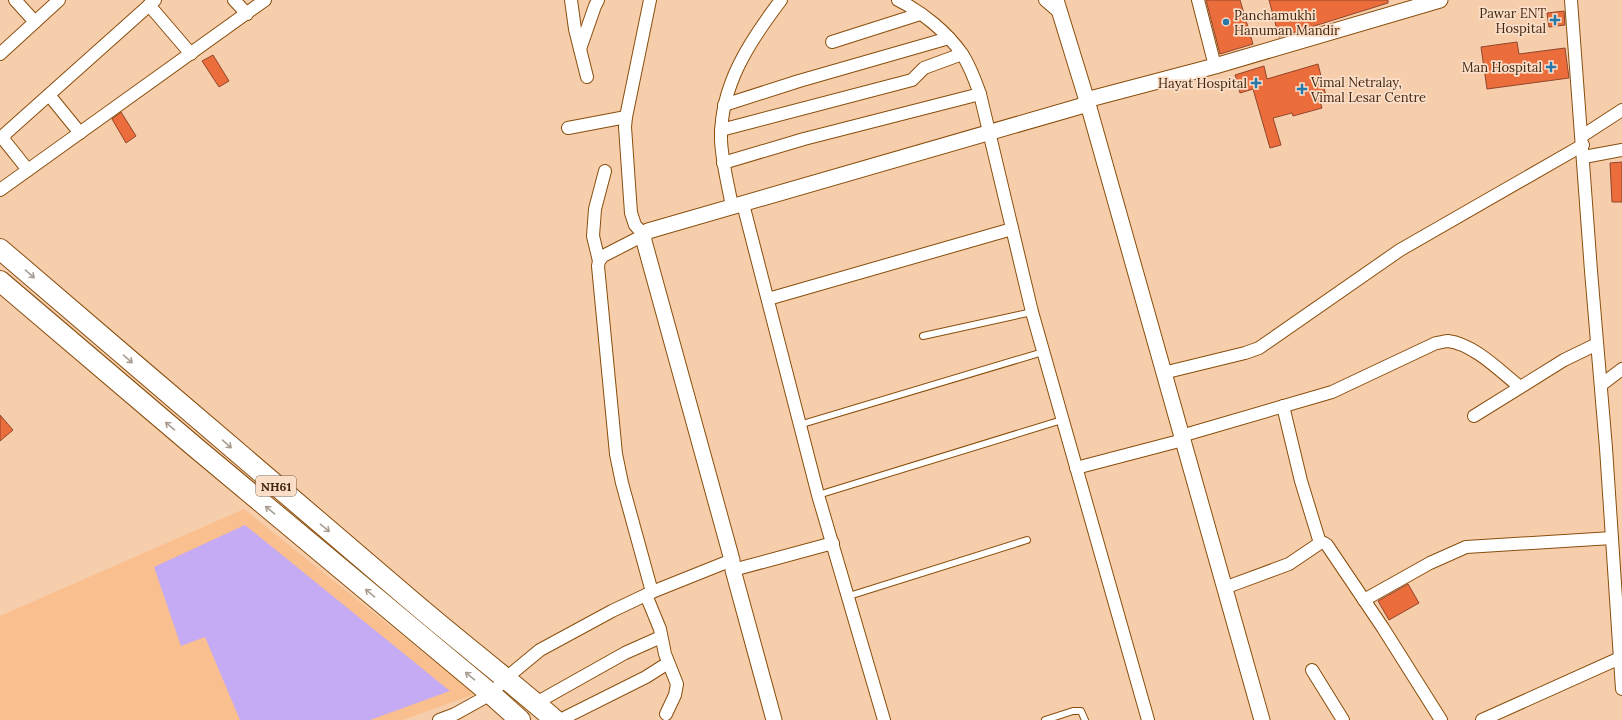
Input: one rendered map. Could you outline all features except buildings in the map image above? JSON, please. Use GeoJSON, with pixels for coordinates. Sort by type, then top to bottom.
{"type":"FeatureCollection","features":[{"type":"Feature","properties":{"kind":"highway","name":"NH61"},"geometry":{"type":"LineString","coordinates":[[0,249],[452,635],[506,678],[555,720]]}},
{"type":"Feature","properties":{"kind":"highway","name":"NH61"},"geometry":{"type":"LineString","coordinates":[[0,281],[520,720]]}},
{"type":"Feature","properties":{"kind":"street"},"geometry":{"type":"LineString","coordinates":[[15,0],[35,22]]}},
{"type":"Feature","properties":{"kind":"street"},"geometry":{"type":"LineString","coordinates":[[0,54],[59,0]]}},
{"type":"Feature","properties":{"kind":"street"},"geometry":{"type":"LineString","coordinates":[[234,0],[247,14]]}},
{"type":"Feature","properties":{"kind":"street"},"geometry":{"type":"LineString","coordinates":[[0,190],[265,0]]}},
{"type":"Feature","properties":{"kind":"street"},"geometry":{"type":"LineString","coordinates":[[571,0],[575,29],[587,77]]}},
{"type":"Feature","properties":{"kind":"street"},"geometry":{"type":"LineString","coordinates":[[580,49],[598,0]]}},
{"type":"Feature","properties":{"kind":"street"},"geometry":{"type":"LineString","coordinates":[[650,0],[625,127],[632,213],[635,225],[644,235],[644,241],[774,720]]}},
{"type":"Feature","properties":{"kind":"street"},"geometry":{"type":"LineString","coordinates":[[781,0],[762,25],[747,48],[736,69],[724,105],[721,130],[723,164],[738,205],[768,299],[818,495],[849,596],[884,720]]}},
{"type":"Feature","properties":{"kind":"street"},"geometry":{"type":"LineString","coordinates":[[898,0],[933,23],[949,38],[962,54],[972,71],[980,94],[1032,312],[1148,720]]}},
{"type":"Feature","properties":{"kind":"street"},"geometry":{"type":"LineString","coordinates":[[1045,0],[1058,6],[1087,102],[1262,720]]}},
{"type":"Feature","properties":{"kind":"street"},"geometry":{"type":"LineString","coordinates":[[1198,0],[1216,66]]}},
{"type":"Feature","properties":{"kind":"street"},"geometry":{"type":"LineString","coordinates":[[599,261],[603,256],[644,235],[648,231],[1440,0]]}},
{"type":"Feature","properties":{"kind":"street"},"geometry":{"type":"LineString","coordinates":[[1571,0],[1601,385],[1622,689]]}},
{"type":"Feature","properties":{"kind":"street"},"geometry":{"type":"LineString","coordinates":[[28,170],[4,140],[5,134],[152,3],[191,54]]}},
{"type":"Feature","properties":{"kind":"street"},"geometry":{"type":"LineString","coordinates":[[832,42],[920,14]]}},
{"type":"Feature","properties":{"kind":"street"},"geometry":{"type":"LineString","coordinates":[[724,105],[799,81],[949,38]]}},
{"type":"Feature","properties":{"kind":"street"},"geometry":{"type":"LineString","coordinates":[[721,130],[912,80],[924,68],[962,54]]}},
{"type":"Feature","properties":{"kind":"street"},"geometry":{"type":"LineString","coordinates":[[723,164],[804,139],[980,94]]}},
{"type":"Feature","properties":{"kind":"street"},"geometry":{"type":"LineString","coordinates":[[49,95],[80,133]]}},
{"type":"Feature","properties":{"kind":"street"},"geometry":{"type":"LineString","coordinates":[[1163,373],[1245,353],[1259,348],[1400,250],[1583,146],[1622,110]]}},
{"type":"Feature","properties":{"kind":"street"},"geometry":{"type":"LineString","coordinates":[[568,128],[626,117]]}},
{"type":"Feature","properties":{"kind":"street"},"geometry":{"type":"LineString","coordinates":[[1583,146],[1622,150]]}},
{"type":"Feature","properties":{"kind":"street"},"geometry":{"type":"LineString","coordinates":[[605,171],[595,209],[593,236],[599,261],[598,266],[616,454],[649,593],[668,663],[677,688],[666,714]]}},
{"type":"Feature","properties":{"kind":"street"},"geometry":{"type":"LineString","coordinates":[[768,299],[1012,229]]}},
{"type":"Feature","properties":{"kind":"street"},"geometry":{"type":"LineString","coordinates":[[1076,468],[1182,438],[1332,392],[1436,343],[1447,341],[1460,344],[1483,357],[1520,387]]}},
{"type":"Feature","properties":{"kind":"street"},"geometry":{"type":"LineString","coordinates":[[1474,416],[1564,360],[1597,344]]}},
{"type":"Feature","properties":{"kind":"street"},"geometry":{"type":"LineString","coordinates":[[1601,385],[1622,369]]}},
{"type":"Feature","properties":{"kind":"street"},"geometry":{"type":"LineString","coordinates":[[1283,406],[1301,481],[1320,543]]}},
{"type":"Feature","properties":{"kind":"street"},"geometry":{"type":"LineString","coordinates":[[1364,600],[1430,563],[1466,547],[1612,538]]}},
{"type":"Feature","properties":{"kind":"street"},"geometry":{"type":"LineString","coordinates":[[439,720],[455,714],[491,694],[506,678],[540,650],[649,593],[733,565],[833,543]]}},
{"type":"Feature","properties":{"kind":"street"},"geometry":{"type":"LineString","coordinates":[[1224,588],[1289,564],[1320,543],[1324,543],[1327,545],[1364,600],[1441,720]]}},
{"type":"Feature","properties":{"kind":"street"},"geometry":{"type":"LineString","coordinates":[[536,703],[625,653],[661,637]]}},
{"type":"Feature","properties":{"kind":"street"},"geometry":{"type":"LineString","coordinates":[[1487,719],[1620,658]]}},
{"type":"Feature","properties":{"kind":"street"},"geometry":{"type":"LineString","coordinates":[[560,720],[646,678],[668,663]]}},
{"type":"Feature","properties":{"kind":"street"},"geometry":{"type":"LineString","coordinates":[[1312,670],[1343,720]]}},
{"type":"Feature","properties":{"kind":"lane"},"geometry":{"type":"LineString","coordinates":[[923,336],[1032,312]]}},
{"type":"Feature","properties":{"kind":"lane"},"geometry":{"type":"LineString","coordinates":[[799,425],[1043,352]]}},
{"type":"Feature","properties":{"kind":"lane"},"geometry":{"type":"LineString","coordinates":[[818,495],[1062,420]]}},
{"type":"Feature","properties":{"kind":"lane"},"geometry":{"type":"LineString","coordinates":[[849,596],[1027,540]]}},
{"type":"Feature","properties":{"kind":"lane"},"geometry":{"type":"LineString","coordinates":[[1045,720],[1073,710],[1081,711],[1085,720]]}},
{"type":"Feature","properties":{"kind":"shaded area"},"geometry":{"type":"Polygon","coordinates":[[[244,509],[475,694],[403,720],[0,720],[0,616],[244,509]]]}},
{"type":"Feature","properties":{"kind":"shaded area"},"geometry":{"type":"Polygon","coordinates":[[[245,525],[450,691],[370,720],[240,720],[205,637],[181,646],[154,567],[245,525]]]}},
{"type":"Feature","properties":{"kind":"place","name":"Pawar ENT Hospital"},"geometry":{"type":"Point","coordinates":[1555,20]}},
{"type":"Feature","properties":{"kind":"place","name":"Panchamukhi Hanuman Mandir"},"geometry":{"type":"Point","coordinates":[1226,22]}},
{"type":"Feature","properties":{"kind":"place","name":"Man Hospital"},"geometry":{"type":"Point","coordinates":[1551,67]}},
{"type":"Feature","properties":{"kind":"place","name":"Hayat Hospital"},"geometry":{"type":"Point","coordinates":[1256,83]}},
{"type":"Feature","properties":{"kind":"place","name":"Vimal Netralay, Vimal Lesar Centre"},"geometry":{"type":"Point","coordinates":[1302,89]}}]}
